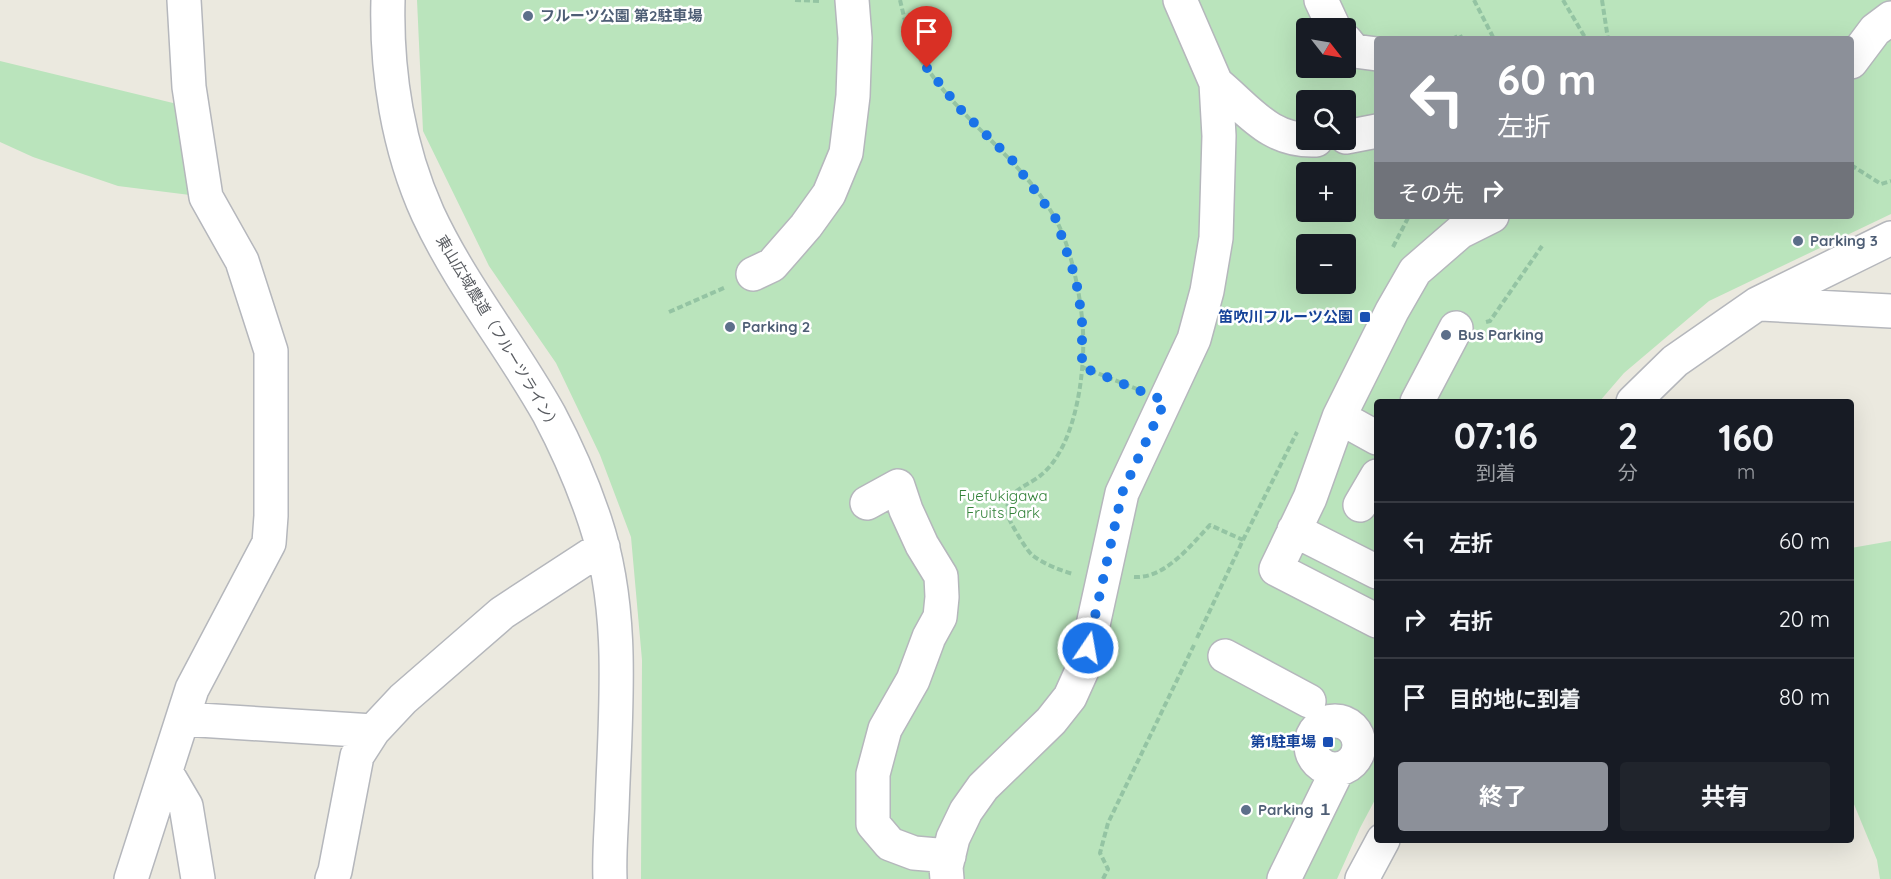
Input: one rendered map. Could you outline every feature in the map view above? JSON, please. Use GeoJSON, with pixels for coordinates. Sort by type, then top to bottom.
{"type":"FeatureCollection","features":[{"type":"Feature","properties":{"kind":"street"},"geometry":{"type":"LineString","coordinates":[[131,879],[192,689],[269,543],[271,516],[271,351],[242,261],[206,197],[189,87],[184,0]]}},
{"type":"Feature","properties":{"kind":"street","name":"東山広域農道（フルーツライン）"},"geometry":{"type":"LineString","coordinates":[[388,0],[387,29],[395,106],[409,162],[428,213],[461,278],[549,415],[582,484],[603,547],[613,602],[616,650],[610,879]]}},
{"type":"Feature","properties":{"kind":"street"},"geometry":{"type":"LineString","coordinates":[[753,274],[772,266],[806,226],[829,194],[846,153],[853,96],[855,38],[852,0]]}},
{"type":"Feature","properties":{"kind":"street"},"geometry":{"type":"LineString","coordinates":[[867,503],[898,486],[922,545],[941,576],[942,597],[940,617],[929,637],[913,680],[885,729],[873,774],[873,824],[890,844],[948,868],[953,838],[966,811],[983,787],[1052,721],[1070,697],[1084,666],[1122,493],[1194,339],[1207,291],[1214,249],[1219,136],[1216,83],[1180,0]]}},
{"type":"Feature","properties":{"kind":"street"},"geometry":{"type":"LineString","coordinates":[[1321,0],[1329,18]]}},
{"type":"Feature","properties":{"kind":"street"},"geometry":{"type":"LineString","coordinates":[[1854,58],[1875,30],[1891,18]]}},
{"type":"Feature","properties":{"kind":"street"},"geometry":{"type":"LineString","coordinates":[[1356,51],[1374,54]]}},
{"type":"Feature","properties":{"kind":"street"},"geometry":{"type":"LineString","coordinates":[[1216,83],[1258,121],[1278,134],[1296,137]]}},
{"type":"Feature","properties":{"kind":"street"},"geometry":{"type":"LineString","coordinates":[[1356,135],[1374,132]]}},
{"type":"Feature","properties":{"kind":"street"},"geometry":{"type":"LineString","coordinates":[[1374,619],[1276,569],[1310,498],[1339,417],[1392,311],[1415,271],[1460,232],[1486,219]]}},
{"type":"Feature","properties":{"kind":"street"},"geometry":{"type":"LineString","coordinates":[[1636,399],[1675,361],[1757,303],[1891,238]]}},
{"type":"Feature","properties":{"kind":"street"},"geometry":{"type":"LineString","coordinates":[[1757,303],[1891,311]]}},
{"type":"Feature","properties":{"kind":"street"},"geometry":{"type":"LineString","coordinates":[[1419,399],[1456,328]]}},
{"type":"Feature","properties":{"kind":"street"},"geometry":{"type":"LineString","coordinates":[[1339,417],[1374,436]]}},
{"type":"Feature","properties":{"kind":"street"},"geometry":{"type":"LineString","coordinates":[[1360,505],[1374,481]]}},
{"type":"Feature","properties":{"kind":"street"},"geometry":{"type":"LineString","coordinates":[[1294,530],[1374,570]]}},
{"type":"Feature","properties":{"kind":"street"},"geometry":{"type":"LineString","coordinates":[[332,879],[357,756],[373,731],[403,699],[502,613],[603,547]]}},
{"type":"Feature","properties":{"kind":"street"},"geometry":{"type":"LineString","coordinates":[[1225,656],[1310,701]]}},
{"type":"Feature","properties":{"kind":"street"},"geometry":{"type":"LineString","coordinates":[[183,719],[373,731]]}},
{"type":"Feature","properties":{"kind":"street"},"geometry":{"type":"LineString","coordinates":[[1284,879],[1338,769]]}},
{"type":"Feature","properties":{"kind":"street"},"geometry":{"type":"LineString","coordinates":[[166,772],[186,806],[198,879]]}},
{"type":"Feature","properties":{"kind":"street"},"geometry":{"type":"LineString","coordinates":[[1362,879],[1381,843]]}},
{"type":"Feature","properties":{"kind":"path"},"geometry":{"type":"LineString","coordinates":[[795,0],[807,0]]}},
{"type":"Feature","properties":{"kind":"path"},"geometry":{"type":"LineString","coordinates":[[900,0],[916,52],[962,111],[1013,161],[1056,219],[1076,280],[1082,318],[1082,367],[1077,408],[1059,457],[1041,476],[1018,490],[1008,502],[1007,514],[1030,554],[1057,569],[1083,577],[1142,578],[1167,566],[1210,525],[1243,540]]}},
{"type":"Feature","properties":{"kind":"path"},"geometry":{"type":"LineString","coordinates":[[1474,0],[1492,36]]}},
{"type":"Feature","properties":{"kind":"path"},"geometry":{"type":"LineString","coordinates":[[1563,0],[1584,36]]}},
{"type":"Feature","properties":{"kind":"path"},"geometry":{"type":"LineString","coordinates":[[1602,0],[1608,36]]}},
{"type":"Feature","properties":{"kind":"path"},"geometry":{"type":"LineString","coordinates":[[1854,167],[1881,184],[1891,181]]}},
{"type":"Feature","properties":{"kind":"path"},"geometry":{"type":"LineString","coordinates":[[1391,249],[1407,219]]}},
{"type":"Feature","properties":{"kind":"path"},"geometry":{"type":"LineString","coordinates":[[1456,328],[1490,321],[1542,246]]}},
{"type":"Feature","properties":{"kind":"path"},"geometry":{"type":"LineString","coordinates":[[669,312],[753,274]]}},
{"type":"Feature","properties":{"kind":"path"},"geometry":{"type":"LineString","coordinates":[[1082,367],[1165,401]]}},
{"type":"Feature","properties":{"kind":"path"},"geometry":{"type":"LineString","coordinates":[[1103,879],[1108,869],[1100,854],[1108,823],[1243,540],[1302,423]]}},
{"type":"Feature","properties":{"kind":"green space","name":"Fuefukigawa Fruits Park"},"geometry":{"type":"Polygon","coordinates":[[[417,0],[1891,0],[1891,214],[1709,301],[1624,373],[1602,399],[1374,399],[1374,802],[1337,879],[641,879],[642,660],[631,537],[600,455],[556,363],[489,266],[423,131],[417,0]]]}},
{"type":"Feature","properties":{"kind":"green space"},"geometry":{"type":"Polygon","coordinates":[[[0,61],[173,103],[189,87],[206,197],[118,186],[33,157],[0,142],[0,61]]]}},
{"type":"Feature","properties":{"kind":"green space"},"geometry":{"type":"Polygon","coordinates":[[[1891,541],[1891,879],[1880,879],[1877,860],[1854,804],[1854,547],[1891,541]]]}},
{"type":"Feature","properties":{"kind":"place","name":"フルーツ公園 第2駐車場"},"geometry":{"type":"Point","coordinates":[528,16]}},
{"type":"Feature","properties":{"kind":"place","name":"Parking 3"},"geometry":{"type":"Point","coordinates":[1798,241]}},
{"type":"Feature","properties":{"kind":"place","name":"笛吹川フルーツ公園"},"geometry":{"type":"Point","coordinates":[1365,317]}},
{"type":"Feature","properties":{"kind":"place","name":"Parking 2"},"geometry":{"type":"Point","coordinates":[730,327]}},
{"type":"Feature","properties":{"kind":"place","name":"Bus Parking"},"geometry":{"type":"Point","coordinates":[1446,335]}},
{"type":"Feature","properties":{"kind":"place","name":"第1駐車場"},"geometry":{"type":"Point","coordinates":[1328,742]}},
{"type":"Feature","properties":{"kind":"place","name":"Parking １"},"geometry":{"type":"Point","coordinates":[1246,810]}},
{"type":"Feature","properties":{"kind":"route"},"geometry":{"type":"LineString","coordinates":[[927,68],[962,111],[1013,161],[1056,219],[1076,280],[1082,318],[1082,367],[1165,401],[1122,493],[1088,648]]}}]}
